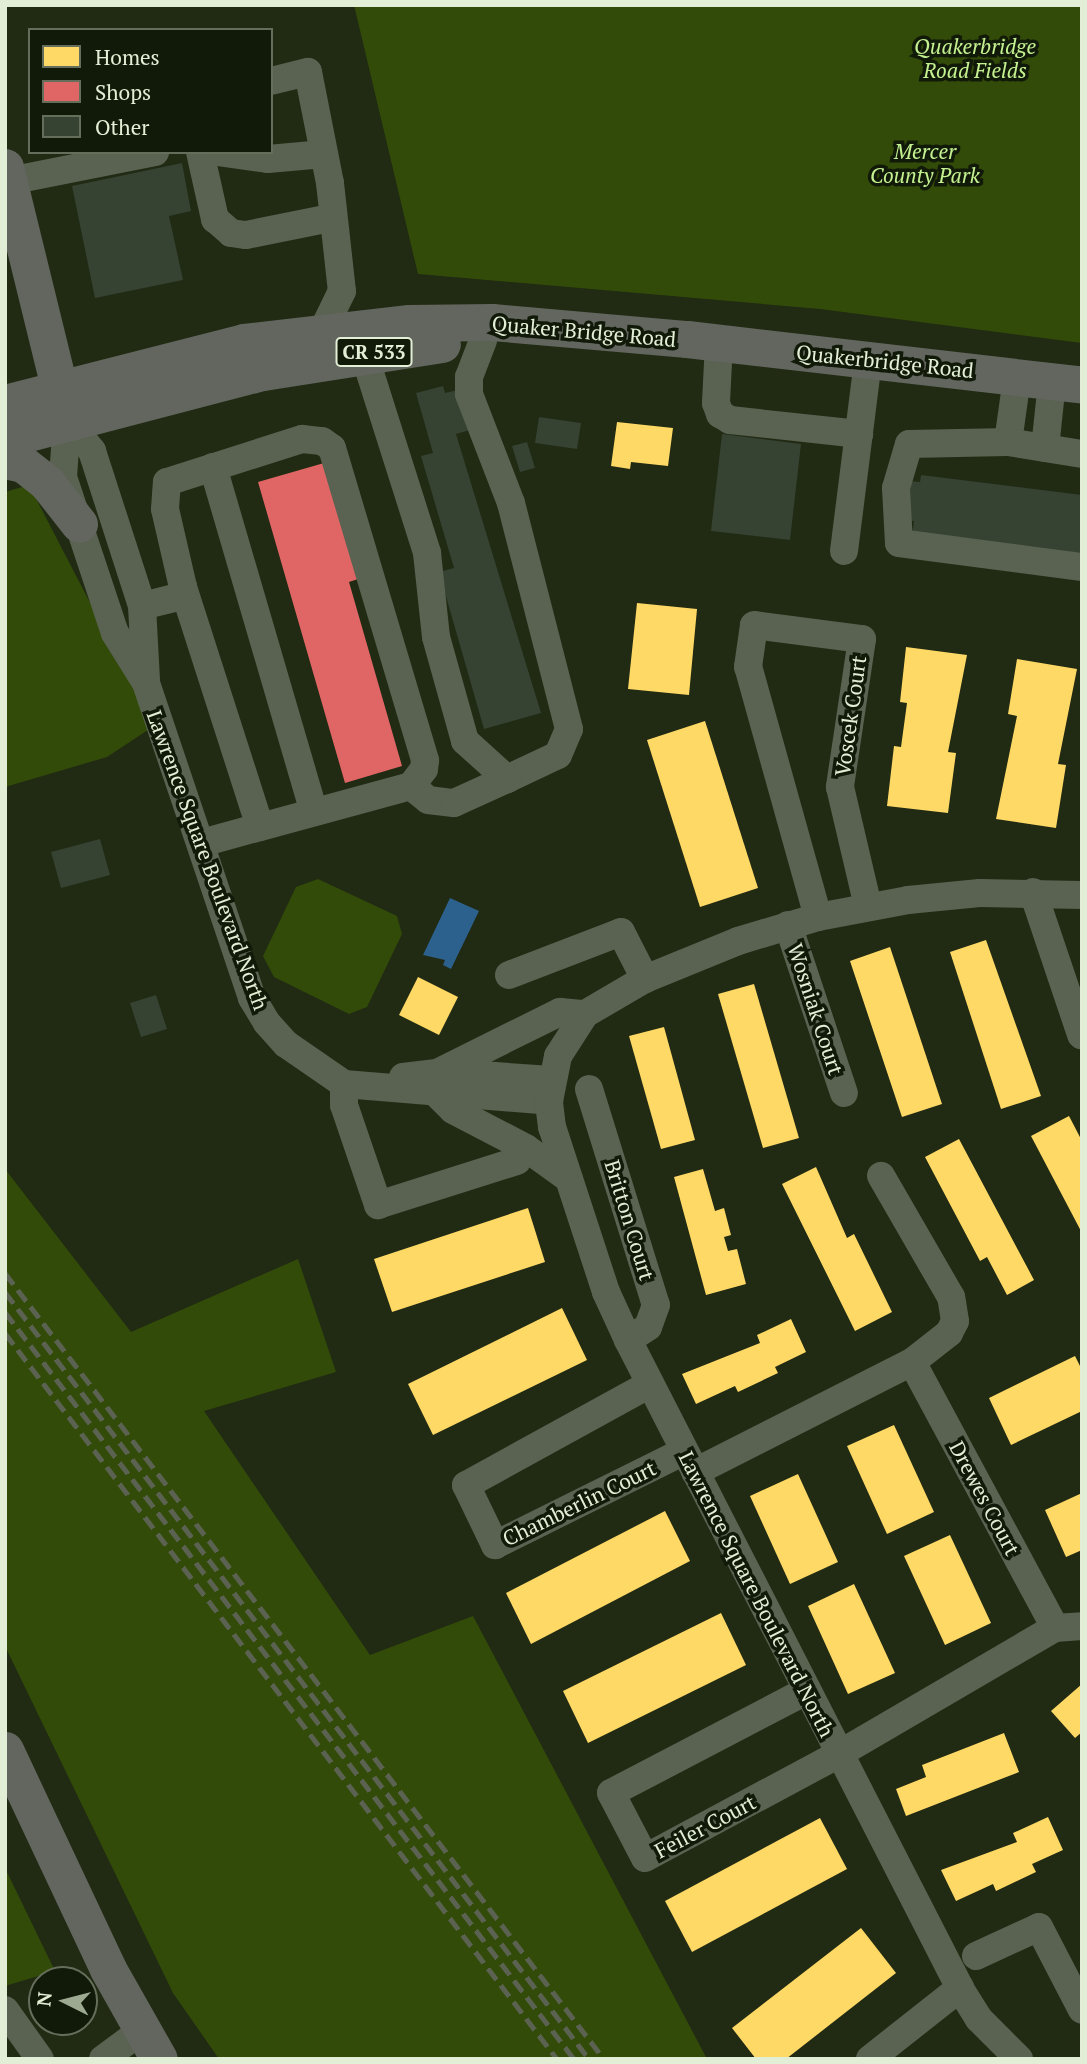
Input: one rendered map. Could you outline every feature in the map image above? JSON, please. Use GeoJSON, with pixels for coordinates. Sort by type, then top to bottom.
{"type":"FeatureCollection","features":[{"type":"Feature","properties":{"kind":"main road"},"geometry":{"type":"LineString","coordinates":[[7,174],[64,404]]}},
{"type":"Feature","properties":{"kind":"main road","name":"Quaker Bridge Road"},"geometry":{"type":"LineString","coordinates":[[5,439],[64,404],[205,350],[323,330],[409,323],[492,322],[703,341]]}},
{"type":"Feature","properties":{"kind":"main road","name":"Quaker Bridge Road"},"geometry":{"type":"LineString","coordinates":[[5,403],[64,404],[364,354],[483,341],[583,335],[703,341]]}},
{"type":"Feature","properties":{"kind":"main road","name":"Quakerbridge Road"},"geometry":{"type":"LineString","coordinates":[[703,341],[1050,382]]}},
{"type":"Feature","properties":{"kind":"main road"},"geometry":{"type":"LineString","coordinates":[[5,460],[23,464],[47,483],[79,524]]}},
{"type":"Feature","properties":{"kind":"main road"},"geometry":{"type":"LineString","coordinates":[[5,1750],[150,2045]]}},
{"type":"Feature","properties":{"kind":"street"},"geometry":{"type":"LineString","coordinates":[[273,81],[309,72],[324,154],[330,218],[342,291],[323,330]]}},
{"type":"Feature","properties":{"kind":"street"},"geometry":{"type":"LineString","coordinates":[[7,174],[142,154]]}},
{"type":"Feature","properties":{"kind":"street"},"geometry":{"type":"LineString","coordinates":[[200,154],[215,219],[231,233],[246,235],[330,218]]}},
{"type":"Feature","properties":{"kind":"street"},"geometry":{"type":"LineString","coordinates":[[242,154],[324,154]]}},
{"type":"Feature","properties":{"kind":"street"},"geometry":{"type":"LineString","coordinates":[[411,786],[428,800],[454,803],[558,755],[569,729],[511,503],[469,394],[469,377],[483,341]]}},
{"type":"Feature","properties":{"kind":"street"},"geometry":{"type":"LineString","coordinates":[[703,341],[720,414],[730,420],[859,434]]}},
{"type":"Feature","properties":{"kind":"street"},"geometry":{"type":"LineString","coordinates":[[364,354],[427,553],[436,637],[465,741],[507,779]]}},
{"type":"Feature","properties":{"kind":"street"},"geometry":{"type":"LineString","coordinates":[[844,551],[868,360]]}},
{"type":"Feature","properties":{"kind":"street"},"geometry":{"type":"LineString","coordinates":[[1008,442],[1050,382]]}},
{"type":"Feature","properties":{"kind":"street"},"geometry":{"type":"LineString","coordinates":[[1045,448],[1050,382]]}},
{"type":"Feature","properties":{"kind":"street","name":"Lawrence Square Boulevard North"},"geometry":{"type":"LineString","coordinates":[[64,404],[63,477],[115,632],[146,683],[252,998],[286,1044],[344,1084]]}},
{"type":"Feature","properties":{"kind":"street","name":"Lawrence Square Boulevard North"},"geometry":{"type":"LineString","coordinates":[[64,404],[92,451],[142,606],[146,683]]}},
{"type":"Feature","properties":{"kind":"street"},"geometry":{"type":"LineString","coordinates":[[201,843],[260,827],[314,812],[411,786],[421,776],[425,760],[332,448],[322,441],[302,439],[165,485],[165,509],[181,592],[260,827]]}},
{"type":"Feature","properties":{"kind":"street"},"geometry":{"type":"LineString","coordinates":[[1082,454],[1008,442],[909,444],[896,488],[899,544],[1082,567]]}},
{"type":"Feature","properties":{"kind":"street"},"geometry":{"type":"LineString","coordinates":[[213,467],[314,812]]}},
{"type":"Feature","properties":{"kind":"street"},"geometry":{"type":"LineString","coordinates":[[142,606],[181,592]]}},
{"type":"Feature","properties":{"kind":"street","name":"Voscek Court"},"geometry":{"type":"LineString","coordinates":[[818,917],[748,667],[754,625],[862,639],[840,787],[868,906]]}},
{"type":"Feature","properties":{"kind":"street"},"geometry":{"type":"LineString","coordinates":[[1033,892],[1081,1035]]}},
{"type":"Feature","properties":{"kind":"street"},"geometry":{"type":"LineString","coordinates":[[517,1161],[378,1205],[344,1105],[344,1084],[436,1082],[550,1090],[569,1034],[585,1014],[645,979],[788,925],[868,906],[980,893],[1082,895]]}},
{"type":"Feature","properties":{"kind":"street","name":"Wosniak Court"},"geometry":{"type":"LineString","coordinates":[[788,925],[844,1093]]}},
{"type":"Feature","properties":{"kind":"street"},"geometry":{"type":"LineString","coordinates":[[509,975],[621,932],[645,979]]}},
{"type":"Feature","properties":{"kind":"street"},"geometry":{"type":"LineString","coordinates":[[436,1082],[560,1012],[585,1014]]}},
{"type":"Feature","properties":{"kind":"street"},"geometry":{"type":"LineString","coordinates":[[436,1082],[453,1110],[526,1148],[569,1179]]}},
{"type":"Feature","properties":{"kind":"street","name":"Britton Court"},"geometry":{"type":"LineString","coordinates":[[589,1089],[656,1306],[648,1327],[628,1340]]}},
{"type":"Feature","properties":{"kind":"street","name":"Lawrence Square Boulevard North"},"geometry":{"type":"LineString","coordinates":[[550,1090],[569,1179],[606,1292],[628,1340],[960,1988],[1002,2054]]}},
{"type":"Feature","properties":{"kind":"street"},"geometry":{"type":"LineString","coordinates":[[689,1462],[912,1362],[949,1333],[956,1308],[881,1175]]}},
{"type":"Feature","properties":{"kind":"street","name":"Drewes Court"},"geometry":{"type":"LineString","coordinates":[[839,1754],[1068,1627],[912,1362]]}},
{"type":"Feature","properties":{"kind":"street","name":"Chamberlin Court"},"geometry":{"type":"LineString","coordinates":[[650,1384],[467,1485],[495,1545],[689,1462]]}},
{"type":"Feature","properties":{"kind":"street","name":"Feiler Court"},"geometry":{"type":"LineString","coordinates":[[806,1691],[611,1793],[645,1858],[839,1754]]}},
{"type":"Feature","properties":{"kind":"street"},"geometry":{"type":"LineString","coordinates":[[976,1956],[1039,1927],[1082,2010]]}},
{"type":"Feature","properties":{"kind":"street"},"geometry":{"type":"LineString","coordinates":[[870,2059],[960,1988]]}},
{"type":"Feature","properties":{"kind":"street"},"geometry":{"type":"LineString","coordinates":[[5,2010],[40,2059]]}},
{"type":"Feature","properties":{"kind":"street"},"geometry":{"type":"LineString","coordinates":[[103,2059],[150,2045]]}},
{"type":"Feature","properties":{"kind":"green space","name":"Mercer County Park"},"geometry":{"type":"Polygon","coordinates":[[[354,5],[1082,5],[1082,343],[820,309],[418,274],[354,5]]]}},
{"type":"Feature","properties":{"kind":"green space"},"geometry":{"type":"Polygon","coordinates":[[[29,485],[154,726],[107,757],[5,787],[5,492],[29,485]]]}},
{"type":"Feature","properties":{"kind":"green space"},"geometry":{"type":"Polygon","coordinates":[[[318,879],[397,916],[402,934],[367,1007],[349,1014],[274,977],[263,956],[296,887],[318,879]]]}},
{"type":"Feature","properties":{"kind":"green space"},"geometry":{"type":"Polygon","coordinates":[[[5,1169],[131,1332],[298,1259],[336,1372],[204,1411],[370,1655],[473,1616],[707,2059],[219,2059],[173,1993],[5,1646],[5,1169]]]}},
{"type":"Feature","properties":{"kind":"green space"},"geometry":{"type":"Polygon","coordinates":[[[5,1868],[53,1966],[28,1966],[28,1979],[5,1986],[5,1868]]]}},
{"type":"Feature","properties":{"kind":"water"},"geometry":{"type":"Polygon","coordinates":[[[450,898],[479,911],[451,969],[443,965],[445,960],[423,955],[450,898]]]}},
{"type":"Feature","properties":{"kind":"building: Homes"},"geometry":{"type":"Polygon","coordinates":[[[617,422],[673,428],[668,466],[631,462],[630,469],[611,466],[617,422]]]}},
{"type":"Feature","properties":{"kind":"building: Homes"},"geometry":{"type":"Polygon","coordinates":[[[637,603],[697,609],[689,695],[628,689],[637,603]]]}},
{"type":"Feature","properties":{"kind":"building: Homes"},"geometry":{"type":"Polygon","coordinates":[[[906,647],[967,655],[948,752],[956,753],[948,813],[887,806],[894,746],[901,747],[907,703],[900,702],[906,647]]]}},
{"type":"Feature","properties":{"kind":"building: Homes"},"geometry":{"type":"Polygon","coordinates":[[[1017,659],[1077,669],[1058,764],[1066,765],[1056,828],[996,819],[1017,716],[1008,714],[1017,659]]]}},
{"type":"Feature","properties":{"kind":"building: Homes"},"geometry":{"type":"Polygon","coordinates":[[[705,721],[758,888],[700,907],[647,740],[705,721]]]}},
{"type":"Feature","properties":{"kind":"building: Homes"},"geometry":{"type":"Polygon","coordinates":[[[986,940],[1041,1096],[1001,1109],[950,952],[986,940]]]}},
{"type":"Feature","properties":{"kind":"building: Homes"},"geometry":{"type":"Polygon","coordinates":[[[890,947],[942,1104],[902,1117],[850,961],[890,947]]]}},
{"type":"Feature","properties":{"kind":"building: Homes"},"geometry":{"type":"Polygon","coordinates":[[[418,977],[458,997],[439,1035],[399,1015],[418,977]]]}},
{"type":"Feature","properties":{"kind":"building: Homes"},"geometry":{"type":"Polygon","coordinates":[[[754,984],[799,1138],[763,1148],[718,994],[754,984]]]}},
{"type":"Feature","properties":{"kind":"building: Homes"},"geometry":{"type":"Polygon","coordinates":[[[664,1027],[695,1140],[661,1149],[629,1036],[664,1027]]]}},
{"type":"Feature","properties":{"kind":"building: Homes"},"geometry":{"type":"Polygon","coordinates":[[[1069,1116],[1082,1141],[1082,1233],[1031,1136],[1069,1116]]]}},
{"type":"Feature","properties":{"kind":"building: Homes"},"geometry":{"type":"Polygon","coordinates":[[[959,1139],[1034,1280],[1007,1295],[987,1257],[980,1261],[925,1157],[959,1139]]]}},
{"type":"Feature","properties":{"kind":"building: Homes"},"geometry":{"type":"Polygon","coordinates":[[[816,1167],[847,1238],[854,1234],[892,1312],[855,1331],[782,1184],[816,1167]]]}},
{"type":"Feature","properties":{"kind":"building: Homes"},"geometry":{"type":"Polygon","coordinates":[[[703,1169],[715,1211],[724,1208],[731,1235],[724,1237],[728,1251],[737,1249],[746,1284],[706,1295],[674,1177],[703,1169]]]}},
{"type":"Feature","properties":{"kind":"building: Homes"},"geometry":{"type":"Polygon","coordinates":[[[528,1208],[545,1262],[392,1312],[374,1259],[528,1208]]]}},
{"type":"Feature","properties":{"kind":"building: Homes"},"geometry":{"type":"Polygon","coordinates":[[[562,1308],[587,1360],[433,1435],[408,1384],[562,1308]]]}},
{"type":"Feature","properties":{"kind":"building: Homes"},"geometry":{"type":"Polygon","coordinates":[[[791,1319],[806,1352],[775,1367],[778,1373],[738,1392],[735,1386],[696,1404],[682,1374],[760,1343],[757,1335],[791,1319]]]}},
{"type":"Feature","properties":{"kind":"building: Homes"},"geometry":{"type":"Polygon","coordinates":[[[1075,1356],[1082,1370],[1082,1411],[1011,1445],[989,1398],[1075,1356]]]}},
{"type":"Feature","properties":{"kind":"building: Homes"},"geometry":{"type":"Polygon","coordinates":[[[894,1425],[934,1512],[887,1534],[847,1446],[894,1425]]]}},
{"type":"Feature","properties":{"kind":"building: Homes"},"geometry":{"type":"Polygon","coordinates":[[[798,1474],[838,1562],[790,1584],[750,1496],[798,1474]]]}},
{"type":"Feature","properties":{"kind":"building: Homes"},"geometry":{"type":"Polygon","coordinates":[[[1082,1493],[1082,1550],[1066,1557],[1045,1510],[1082,1493]]]}},
{"type":"Feature","properties":{"kind":"building: Homes"},"geometry":{"type":"Polygon","coordinates":[[[665,1511],[690,1561],[531,1644],[506,1593],[665,1511]]]}},
{"type":"Feature","properties":{"kind":"building: Homes"},"geometry":{"type":"Polygon","coordinates":[[[950,1535],[991,1623],[945,1645],[904,1556],[950,1535]]]}},
{"type":"Feature","properties":{"kind":"building: Homes"},"geometry":{"type":"Polygon","coordinates":[[[854,1584],[895,1673],[848,1694],[808,1606],[854,1584]]]}},
{"type":"Feature","properties":{"kind":"building: Homes"},"geometry":{"type":"Polygon","coordinates":[[[721,1613],[746,1665],[588,1743],[563,1691],[721,1613]]]}},
{"type":"Feature","properties":{"kind":"building: Homes"},"geometry":{"type":"Polygon","coordinates":[[[1082,1684],[1082,1732],[1075,1738],[1051,1711],[1082,1684]]]}},
{"type":"Feature","properties":{"kind":"building: Homes"},"geometry":{"type":"Polygon","coordinates":[[[1004,1733],[1019,1772],[906,1816],[896,1789],[926,1777],[922,1765],[1004,1733]]]}},
{"type":"Feature","properties":{"kind":"building: Homes"},"geometry":{"type":"Polygon","coordinates":[[[1048,1817],[1063,1850],[1032,1864],[1036,1872],[996,1891],[993,1884],[956,1901],[941,1870],[1017,1842],[1013,1833],[1048,1817]]]}},
{"type":"Feature","properties":{"kind":"building: Homes"},"geometry":{"type":"Polygon","coordinates":[[[820,1818],[847,1869],[692,1952],[665,1901],[820,1818]]]}},
{"type":"Feature","properties":{"kind":"building: Homes"},"geometry":{"type":"Polygon","coordinates":[[[861,1928],[896,1973],[786,2059],[756,2059],[732,2028],[861,1928]]]}},
{"type":"Feature","properties":{"kind":"building: Shops"},"geometry":{"type":"Polygon","coordinates":[[[324,463],[358,579],[349,582],[402,766],[345,783],[258,482],[324,463]]]}},
{"type":"Feature","properties":{"kind":"building: Other"},"geometry":{"type":"Polygon","coordinates":[[[182,163],[191,211],[169,216],[183,280],[95,298],[72,186],[182,163]]]}},
{"type":"Feature","properties":{"kind":"building: Other"},"geometry":{"type":"Polygon","coordinates":[[[443,386],[445,393],[458,390],[470,430],[456,434],[541,713],[484,729],[439,572],[454,568],[421,456],[433,453],[416,393],[443,386]]]}},
{"type":"Feature","properties":{"kind":"building: Other"},"geometry":{"type":"Polygon","coordinates":[[[539,417],[581,423],[577,449],[535,443],[539,417]]]}},
{"type":"Feature","properties":{"kind":"building: Other"},"geometry":{"type":"Polygon","coordinates":[[[722,434],[801,444],[790,540],[711,531],[722,434]]]}},
{"type":"Feature","properties":{"kind":"building: Other"},"geometry":{"type":"Polygon","coordinates":[[[527,442],[535,468],[520,472],[512,446],[527,442]]]}},
{"type":"Feature","properties":{"kind":"building: Other"},"geometry":{"type":"Polygon","coordinates":[[[921,475],[1082,495],[1082,557],[912,536],[914,521],[905,520],[909,481],[920,482],[921,475]]]}},
{"type":"Feature","properties":{"kind":"building: Other"},"geometry":{"type":"Polygon","coordinates":[[[100,839],[110,875],[61,888],[51,852],[100,839]]]}},
{"type":"Feature","properties":{"kind":"building: Other"},"geometry":{"type":"Polygon","coordinates":[[[156,995],[167,1029],[141,1037],[130,1003],[156,995]]]}},
{"type":"Feature","properties":{"kind":"railway"},"geometry":{"type":"LineString","coordinates":[[5,1273],[604,2059]]}},
{"type":"Feature","properties":{"kind":"railway"},"geometry":{"type":"LineString","coordinates":[[5,1292],[589,2059]]}},
{"type":"Feature","properties":{"kind":"railway"},"geometry":{"type":"LineString","coordinates":[[5,1312],[574,2059]]}},
{"type":"Feature","properties":{"kind":"railway"},"geometry":{"type":"LineString","coordinates":[[5,1333],[557,2059]]}},
{"type":"Feature","properties":{"kind":"park label","name":"Quakerbridge Road Fields"},"geometry":{"type":"Point","coordinates":[975,58]}}]}
